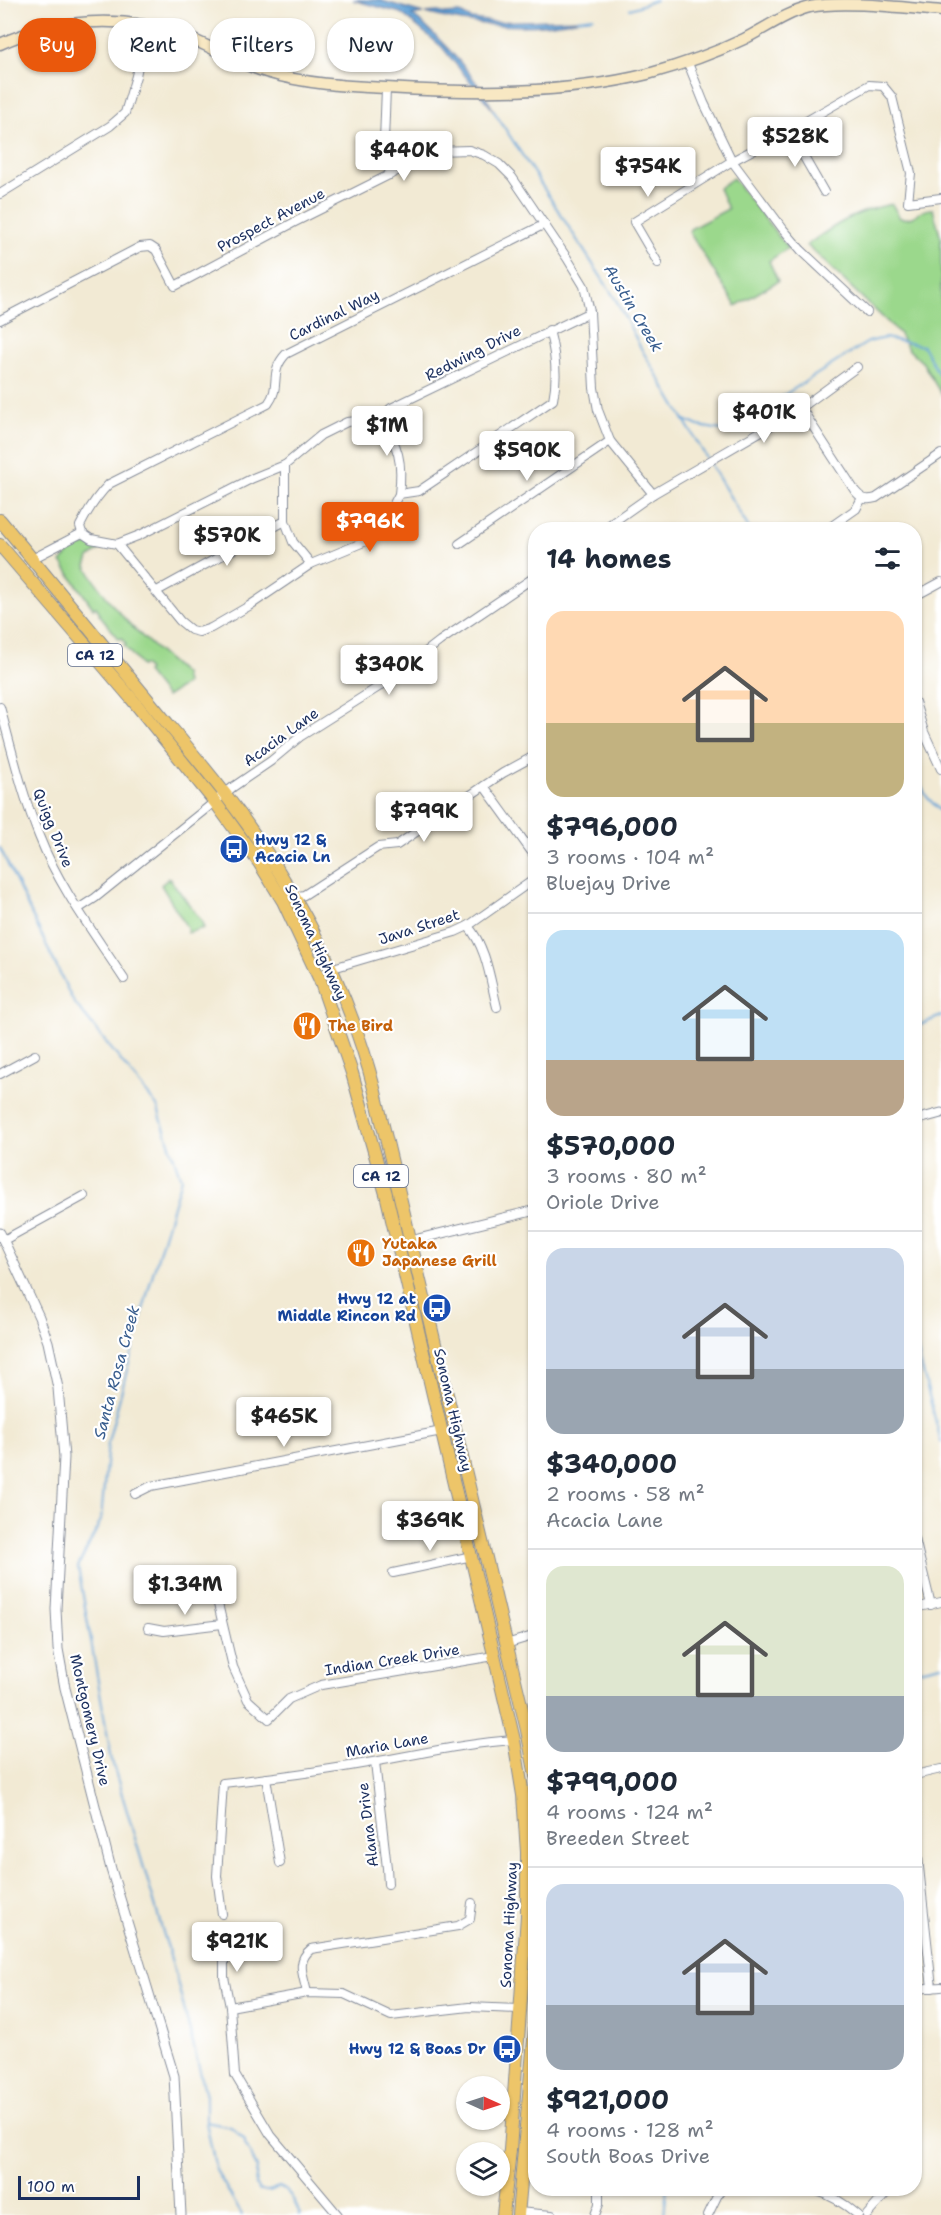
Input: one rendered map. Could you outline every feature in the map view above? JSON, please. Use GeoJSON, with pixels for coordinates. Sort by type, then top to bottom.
{"type":"FeatureCollection","features":[{"type":"Feature","properties":{"kind":"main road"},"geometry":{"type":"LineString","coordinates":[[198,42],[248,66],[288,78],[319,84],[386,88],[539,91],[618,81],[688,63],[813,6],[839,4],[941,11]]}},
{"type":"Feature","properties":{"kind":"main road"},"geometry":{"type":"LineString","coordinates":[[0,44],[37,31],[72,23],[108,22]]}},
{"type":"Feature","properties":{"kind":"main road","name":"Sonoma Highway"},"geometry":{"type":"LineString","coordinates":[[0,520],[225,794],[295,897],[333,968],[369,1069],[442,1431],[514,1740],[523,1795],[527,1852],[527,1916],[503,2215]]}},
{"type":"Feature","properties":{"kind":"main road","name":"Sonoma Highway"},"geometry":{"type":"LineString","coordinates":[[0,545],[131,698],[215,802],[273,884],[320,980],[352,1073],[386,1194],[404,1242],[506,1644],[528,1741]]}},
{"type":"Feature","properties":{"kind":"main road"},"geometry":{"type":"LineString","coordinates":[[19,569],[32,558]]}},
{"type":"Feature","properties":{"kind":"main road"},"geometry":{"type":"LineString","coordinates":[[493,1652],[506,1644]]}},
{"type":"Feature","properties":{"kind":"main road"},"geometry":{"type":"LineString","coordinates":[[519,2009],[528,2010]]}},
{"type":"Feature","properties":{"kind":"main road"},"geometry":{"type":"LineString","coordinates":[[518,2213],[528,2105]]}},
{"type":"Feature","properties":{"kind":"street"},"geometry":{"type":"LineString","coordinates":[[688,63],[732,161],[801,250],[867,312]]}},
{"type":"Feature","properties":{"kind":"street"},"geometry":{"type":"LineString","coordinates":[[0,194],[110,126],[125,112],[137,72]]}},
{"type":"Feature","properties":{"kind":"street"},"geometry":{"type":"LineString","coordinates":[[658,263],[634,222],[732,161],[869,85],[883,86],[892,97],[910,173],[908,202],[941,198]]}},
{"type":"Feature","properties":{"kind":"street"},"geometry":{"type":"LineString","coordinates":[[386,88],[384,141],[390,175]]}},
{"type":"Feature","properties":{"kind":"street"},"geometry":{"type":"LineString","coordinates":[[789,131],[824,192]]}},
{"type":"Feature","properties":{"kind":"street","name":"Prospect Avenue"},"geometry":{"type":"LineString","coordinates":[[0,320],[141,247],[150,246],[156,250],[175,286],[292,223],[437,151],[451,149],[476,152],[499,164],[512,177],[584,286],[590,312],[594,388],[598,410],[610,441],[653,494]]}},
{"type":"Feature","properties":{"kind":"street","name":"Cardinal Way"},"geometry":{"type":"LineString","coordinates":[[82,533],[80,526],[83,519],[96,497],[109,484],[268,404],[275,390],[276,368],[286,354],[545,224]]}},
{"type":"Feature","properties":{"kind":"street","name":"Redwing Drive"},"geometry":{"type":"LineString","coordinates":[[117,544],[140,535],[253,478],[285,465],[321,435],[347,422],[380,419],[392,408],[590,312]]}},
{"type":"Feature","properties":{"kind":"street"},"geometry":{"type":"LineString","coordinates":[[399,494],[419,491],[553,400],[554,346],[549,330]]}},
{"type":"Feature","properties":{"kind":"street"},"geometry":{"type":"LineString","coordinates":[[613,522],[653,494],[801,408],[857,367]]}},
{"type":"Feature","properties":{"kind":"street"},"geometry":{"type":"LineString","coordinates":[[801,408],[855,491],[868,500],[876,498],[941,454]]}},
{"type":"Feature","properties":{"kind":"street"},"geometry":{"type":"LineString","coordinates":[[32,558],[82,533],[91,539],[117,544],[180,621],[199,632],[211,628],[249,606],[311,564],[364,542],[390,511],[399,494],[399,453],[389,431],[380,419]]}},
{"type":"Feature","properties":{"kind":"street"},"geometry":{"type":"LineString","coordinates":[[459,544],[610,441]]}},
{"type":"Feature","properties":{"kind":"street"},"geometry":{"type":"LineString","coordinates":[[285,465],[285,521],[293,542],[311,564]]}},
{"type":"Feature","properties":{"kind":"street"},"geometry":{"type":"LineString","coordinates":[[837,522],[856,509],[862,498]]}},
{"type":"Feature","properties":{"kind":"street"},"geometry":{"type":"LineString","coordinates":[[156,591],[285,521]]}},
{"type":"Feature","properties":{"kind":"street","name":"Acacia Lane"},"geometry":{"type":"LineString","coordinates":[[78,909],[301,736],[388,681],[440,641],[528,581]]}},
{"type":"Feature","properties":{"kind":"street"},"geometry":{"type":"LineString","coordinates":[[922,592],[941,582]]}},
{"type":"Feature","properties":{"kind":"street","name":"Quigg Drive"},"geometry":{"type":"LineString","coordinates":[[0,707],[22,787],[39,837],[59,878],[124,979]]}},
{"type":"Feature","properties":{"kind":"street"},"geometry":{"type":"LineString","coordinates":[[922,723],[931,750],[941,769]]}},
{"type":"Feature","properties":{"kind":"street"},"geometry":{"type":"LineString","coordinates":[[295,897],[304,895],[378,848],[397,845],[484,786],[528,760]]}},
{"type":"Feature","properties":{"kind":"street"},"geometry":{"type":"LineString","coordinates":[[484,786],[528,847]]}},
{"type":"Feature","properties":{"kind":"street","name":"Java Street"},"geometry":{"type":"LineString","coordinates":[[333,968],[455,932],[468,926],[528,884]]}},
{"type":"Feature","properties":{"kind":"street"},"geometry":{"type":"LineString","coordinates":[[468,926],[478,937],[482,947],[497,1007]]}},
{"type":"Feature","properties":{"kind":"street"},"geometry":{"type":"LineString","coordinates":[[0,1074],[35,1055]]}},
{"type":"Feature","properties":{"kind":"street"},"geometry":{"type":"LineString","coordinates":[[922,1118],[941,1113]]}},
{"type":"Feature","properties":{"kind":"street"},"geometry":{"type":"LineString","coordinates":[[2,1236],[84,1196]]}},
{"type":"Feature","properties":{"kind":"street"},"geometry":{"type":"LineString","coordinates":[[404,1242],[528,1212]]}},
{"type":"Feature","properties":{"kind":"street","name":"Montgomery Drive"},"geometry":{"type":"LineString","coordinates":[[2,1236],[39,1317],[48,1342],[58,1388],[64,1457],[56,1610],[58,1649],[65,1688],[111,1869],[174,2076],[181,2215]]}},
{"type":"Feature","properties":{"kind":"street"},"geometry":{"type":"LineString","coordinates":[[135,1494],[151,1486],[442,1431]]}},
{"type":"Feature","properties":{"kind":"street"},"geometry":{"type":"LineString","coordinates":[[393,1573],[472,1556]]}},
{"type":"Feature","properties":{"kind":"street"},"geometry":{"type":"LineString","coordinates":[[922,1568],[931,1605]]}},
{"type":"Feature","properties":{"kind":"street"},"geometry":{"type":"LineString","coordinates":[[148,1628],[164,1631],[222,1624],[213,1582]]}},
{"type":"Feature","properties":{"kind":"street"},"geometry":{"type":"LineString","coordinates":[[922,1607],[941,1602]]}},
{"type":"Feature","properties":{"kind":"street","name":"Indian Creek Drive"},"geometry":{"type":"LineString","coordinates":[[222,1624],[233,1667],[248,1700],[269,1719],[290,1699],[321,1686],[493,1652]]}},
{"type":"Feature","properties":{"kind":"street"},"geometry":{"type":"LineString","coordinates":[[506,1644],[528,1637]]}},
{"type":"Feature","properties":{"kind":"street","name":"Maria Lane"},"geometry":{"type":"LineString","coordinates":[[222,1914],[217,1876],[223,1783],[375,1762],[451,1747],[514,1740]]}},
{"type":"Feature","properties":{"kind":"street","name":"Alana Drive"},"geometry":{"type":"LineString","coordinates":[[375,1762],[388,1884]]}},
{"type":"Feature","properties":{"kind":"street"},"geometry":{"type":"LineString","coordinates":[[922,1773],[941,1769]]}},
{"type":"Feature","properties":{"kind":"street"},"geometry":{"type":"LineString","coordinates":[[266,1778],[280,1863]]}},
{"type":"Feature","properties":{"kind":"street"},"geometry":{"type":"LineString","coordinates":[[922,1895],[932,1988]]}},
{"type":"Feature","properties":{"kind":"street"},"geometry":{"type":"LineString","coordinates":[[307,1993],[301,1965],[303,1955],[311,1949],[458,1926],[470,1919],[472,1903]]}},
{"type":"Feature","properties":{"kind":"street"},"geometry":{"type":"LineString","coordinates":[[227,1939],[224,1977],[230,2007],[235,2075],[270,2134],[338,2215]]}},
{"type":"Feature","properties":{"kind":"street"},"geometry":{"type":"LineString","coordinates":[[922,1989],[941,1988]]}},
{"type":"Feature","properties":{"kind":"street"},"geometry":{"type":"LineString","coordinates":[[230,2007],[307,1993],[344,1994],[391,2016],[469,2007],[519,2009]]}},
{"type":"Feature","properties":{"kind":"street"},"geometry":{"type":"LineString","coordinates":[[595,2215],[599,2196]]}},
{"type":"Feature","properties":{"kind":"street"},"geometry":{"type":"LineString","coordinates":[[708,2215],[717,2196]]}},
{"type":"Feature","properties":{"kind":"street"},"geometry":{"type":"LineString","coordinates":[[832,2196],[858,2215]]}},
{"type":"Feature","properties":{"kind":"street"},"geometry":{"type":"LineString","coordinates":[[867,2215],[884,2196]]}},
{"type":"Feature","properties":{"kind":"street"},"geometry":{"type":"LineString","coordinates":[[518,2213],[552,2215]]}},
{"type":"Feature","properties":{"kind":"green space"},"geometry":{"type":"Polygon","coordinates":[[[733,178],[788,248],[769,261],[778,281],[736,306],[689,232],[690,229],[728,209],[719,188],[733,178]]]}},
{"type":"Feature","properties":{"kind":"green space"},"geometry":{"type":"Polygon","coordinates":[[[892,204],[900,218],[910,218],[924,210],[933,209],[941,238],[941,394],[923,363],[908,349],[899,333],[807,245],[847,219],[868,210],[892,204]]]}},
{"type":"Feature","properties":{"kind":"green space"},"geometry":{"type":"Polygon","coordinates":[[[90,544],[99,546],[100,549],[89,558],[86,566],[96,583],[118,612],[184,674],[186,684],[166,697],[146,672],[148,670],[144,665],[141,666],[124,645],[126,644],[122,638],[119,639],[96,607],[93,608],[61,562],[76,546],[90,544]]]}},
{"type":"Feature","properties":{"kind":"green space"},"geometry":{"type":"Polygon","coordinates":[[[169,878],[201,920],[204,928],[187,933],[188,929],[161,885],[169,878]]]}},
{"type":"Feature","properties":{"kind":"water"},"geometry":{"type":"Polygon","coordinates":[[[353,0],[379,0],[423,13],[412,15],[458,59],[494,111],[442,47],[414,24],[414,18],[407,18],[401,13],[353,0]]]}},
{"type":"Feature","properties":{"kind":"water"},"geometry":{"type":"Polygon","coordinates":[[[425,13],[460,13],[471,19],[494,22],[580,19],[522,26],[482,24],[425,13]]]}},
{"type":"Feature","properties":{"kind":"waterway"},"geometry":{"type":"LineString","coordinates":[[630,9],[656,0]]}},
{"type":"Feature","properties":{"kind":"waterway"},"geometry":{"type":"LineString","coordinates":[[577,19],[593,17]]}},
{"type":"Feature","properties":{"kind":"waterway","name":"Austin Creek"},"geometry":{"type":"LineString","coordinates":[[493,110],[616,300],[642,350],[745,522]]}},
{"type":"Feature","properties":{"kind":"waterway"},"geometry":{"type":"LineString","coordinates":[[683,419],[698,426],[727,431],[868,342],[885,338],[923,346],[941,378]]}},
{"type":"Feature","properties":{"kind":"waterway","name":"Austin Creek"},"geometry":{"type":"LineString","coordinates":[[922,788],[941,812]]}},
{"type":"Feature","properties":{"kind":"waterway","name":"Santa Rosa Creek"},"geometry":{"type":"LineString","coordinates":[[0,848],[73,1001],[157,1106],[181,1179],[151,1280],[108,1442],[101,1520],[78,1567],[112,1761],[174,1969],[206,2095],[206,2122],[216,2170],[242,2215]]}},
{"type":"Feature","properties":{"kind":"waterway","name":"Austin Creek"},"geometry":{"type":"LineString","coordinates":[[922,1024],[941,1016]]}},
{"type":"Feature","properties":{"kind":"waterway","name":"Austin Creek"},"geometry":{"type":"LineString","coordinates":[[922,1368],[941,1442]]}},
{"type":"Feature","properties":{"kind":"waterway","name":"Austin Creek"},"geometry":{"type":"LineString","coordinates":[[922,1669],[941,1665]]}},
{"type":"Feature","properties":{"kind":"waterway"},"geometry":{"type":"LineString","coordinates":[[206,2122],[231,2127],[245,2140],[257,2167],[255,2185],[260,2191],[269,2191],[279,2187],[283,2189],[292,2198],[300,2215]]}},
{"type":"Feature","properties":{"kind":"waterway","name":"Austin Creek"},"geometry":{"type":"LineString","coordinates":[[664,2215],[666,2196]]}},
{"type":"Feature","properties":{"kind":"place","name":"Hwy 12 & Acacia Ln"},"geometry":{"type":"Point","coordinates":[234,849]}},
{"type":"Feature","properties":{"kind":"place","name":"The Bird"},"geometry":{"type":"Point","coordinates":[307,1026]}},
{"type":"Feature","properties":{"kind":"place","name":"Yutaka Japanese Grill"},"geometry":{"type":"Point","coordinates":[361,1253]}},
{"type":"Feature","properties":{"kind":"place","name":"Hwy 12 at Middle Rincon Rd"},"geometry":{"type":"Point","coordinates":[437,1308]}},
{"type":"Feature","properties":{"kind":"place","name":"Hwy 12 & Boas Dr"},"geometry":{"type":"Point","coordinates":[507,2049]}}]}
